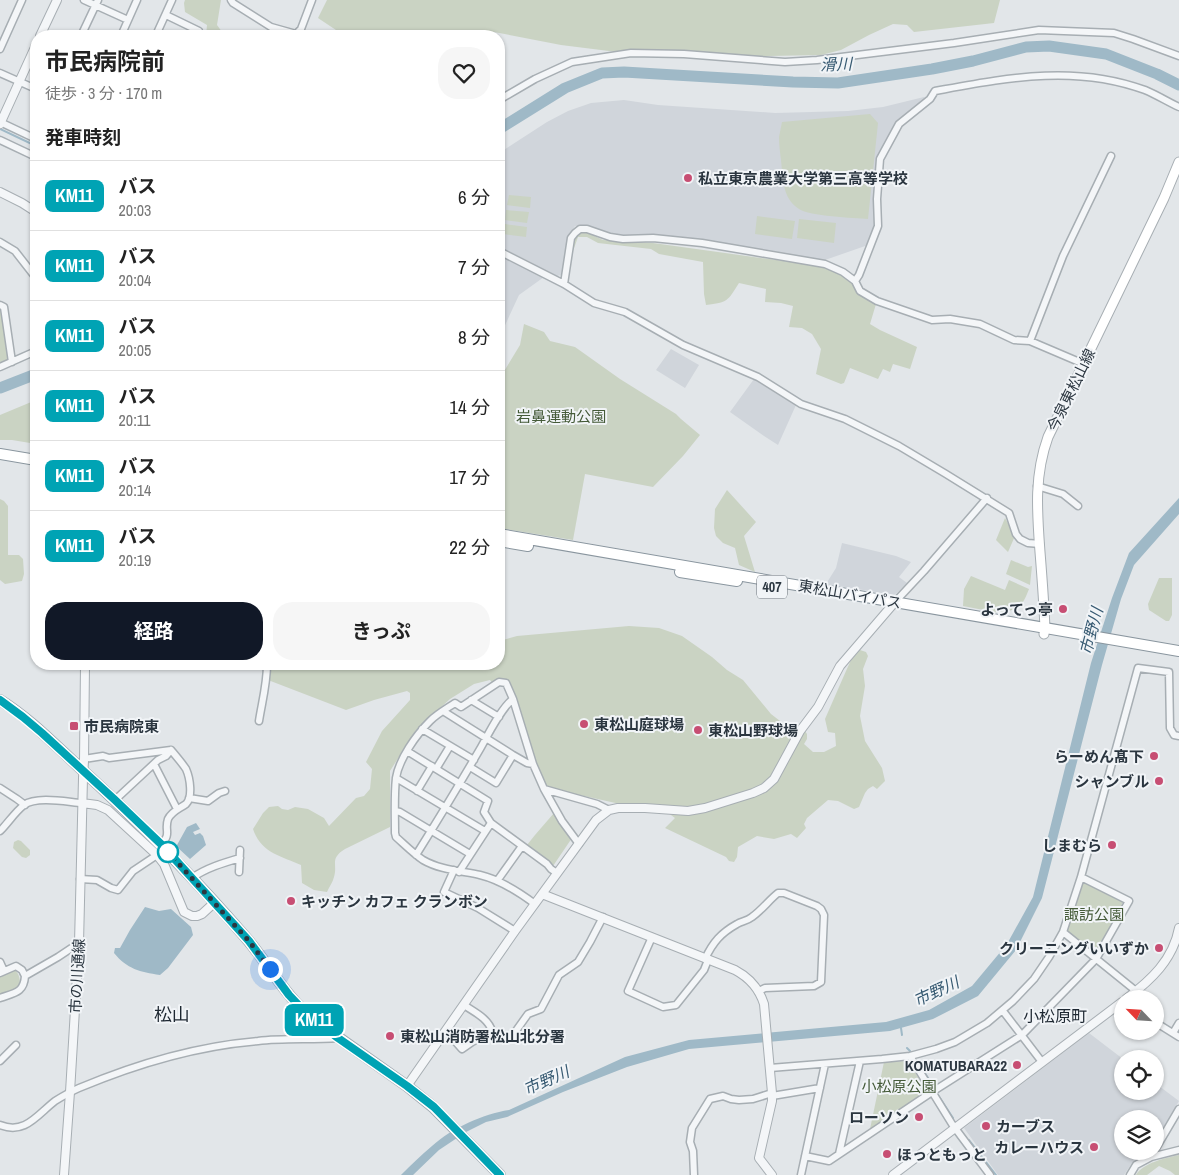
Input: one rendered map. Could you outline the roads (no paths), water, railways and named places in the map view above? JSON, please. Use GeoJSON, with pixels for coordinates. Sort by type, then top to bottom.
{"type":"FeatureCollection","features":[{"type":"Feature","properties":{"kind":"main road","name":"今泉東松山線"},"geometry":{"type":"LineString","coordinates":[[1045,632],[1037,486],[1039,466],[1048,437],[1164,198],[1179,162]]}},
{"type":"Feature","properties":{"kind":"main road"},"geometry":{"type":"LineString","coordinates":[[0,448],[30,452]]}},
{"type":"Feature","properties":{"kind":"main road"},"geometry":{"type":"LineString","coordinates":[[0,454],[30,459]]}},
{"type":"Feature","properties":{"kind":"main road","name":"東松山バイパス"},"geometry":{"type":"LineString","coordinates":[[505,535],[1126,646]]}},
{"type":"Feature","properties":{"kind":"main road","name":"東松山バイパス"},"geometry":{"type":"LineString","coordinates":[[505,542],[892,605]]}},
{"type":"Feature","properties":{"kind":"main road","name":"407"},"geometry":{"type":"LineString","coordinates":[[1126,646],[1179,651]]}},
{"type":"Feature","properties":{"kind":"main road","name":"407"},"geometry":{"type":"LineString","coordinates":[[1126,646],[1179,658]]}},
{"type":"Feature","properties":{"kind":"main road"},"geometry":{"type":"LineString","coordinates":[[0,700],[23,717],[162,845],[249,941],[297,1004],[318,1023],[407,1086],[444,1117],[500,1175]]}},
{"type":"Feature","properties":{"kind":"street"},"geometry":{"type":"LineString","coordinates":[[0,49],[22,0]]}},
{"type":"Feature","properties":{"kind":"street"},"geometry":{"type":"LineString","coordinates":[[43,30],[57,0]]}},
{"type":"Feature","properties":{"kind":"street"},"geometry":{"type":"LineString","coordinates":[[84,0],[97,3],[128,20]]}},
{"type":"Feature","properties":{"kind":"street"},"geometry":{"type":"LineString","coordinates":[[124,30],[137,0]]}},
{"type":"Feature","properties":{"kind":"street"},"geometry":{"type":"LineString","coordinates":[[158,30],[172,0]]}},
{"type":"Feature","properties":{"kind":"street"},"geometry":{"type":"LineString","coordinates":[[231,0],[271,27],[282,30]]}},
{"type":"Feature","properties":{"kind":"street"},"geometry":{"type":"LineString","coordinates":[[300,30],[312,0]]}},
{"type":"Feature","properties":{"kind":"street"},"geometry":{"type":"LineString","coordinates":[[84,30],[97,3]]}},
{"type":"Feature","properties":{"kind":"street"},"geometry":{"type":"LineString","coordinates":[[166,15],[197,30]]}},
{"type":"Feature","properties":{"kind":"street"},"geometry":{"type":"LineString","coordinates":[[505,97],[543,75],[572,62],[631,53],[684,54],[785,62],[817,60],[945,44],[1039,30],[1114,33],[1179,56]]}},
{"type":"Feature","properties":{"kind":"street"},"geometry":{"type":"LineString","coordinates":[[30,58],[0,123],[30,136]]}},
{"type":"Feature","properties":{"kind":"street"},"geometry":{"type":"LineString","coordinates":[[0,73],[30,87]]}},
{"type":"Feature","properties":{"kind":"street"},"geometry":{"type":"LineString","coordinates":[[855,281],[878,226],[877,199],[880,159],[899,124],[930,99],[935,90],[1021,76],[1060,74],[1110,80],[1140,88],[1179,107]]}},
{"type":"Feature","properties":{"kind":"street"},"geometry":{"type":"LineString","coordinates":[[0,140],[30,154]]}},
{"type":"Feature","properties":{"kind":"street"},"geometry":{"type":"LineString","coordinates":[[1030,341],[1063,256],[1112,156]]}},
{"type":"Feature","properties":{"kind":"street"},"geometry":{"type":"LineString","coordinates":[[0,192],[30,208]]}},
{"type":"Feature","properties":{"kind":"street"},"geometry":{"type":"LineString","coordinates":[[564,284],[571,238],[577,231],[584,229],[623,239],[653,238],[702,243],[825,264],[843,272],[855,281],[860,291],[877,301],[932,320],[950,319],[980,324],[1014,340],[1030,341],[1084,364]]}},
{"type":"Feature","properties":{"kind":"street"},"geometry":{"type":"LineString","coordinates":[[0,242],[15,251],[30,270]]}},
{"type":"Feature","properties":{"kind":"street"},"geometry":{"type":"LineString","coordinates":[[505,254],[564,284],[594,303],[625,312],[683,346],[758,377],[801,404],[844,419],[892,442],[1009,513],[1016,534],[1020,539],[1028,543],[1040,544]]}},
{"type":"Feature","properties":{"kind":"street"},"geometry":{"type":"LineString","coordinates":[[0,305],[4,307],[12,362]]}},
{"type":"Feature","properties":{"kind":"street"},"geometry":{"type":"LineString","coordinates":[[0,367],[30,354]]}},
{"type":"Feature","properties":{"kind":"street"},"geometry":{"type":"LineString","coordinates":[[1037,486],[1063,494],[1078,506]]}},
{"type":"Feature","properties":{"kind":"street"},"geometry":{"type":"LineString","coordinates":[[407,1086],[596,820],[609,810],[618,808],[694,810],[705,808],[764,788],[774,779],[800,731],[818,707],[840,666],[987,498]]}},
{"type":"Feature","properties":{"kind":"street"},"geometry":{"type":"LineString","coordinates":[[770,1068],[910,1056],[955,1042],[1003,1011],[1034,979],[1063,932],[1081,877],[1138,668],[1169,672],[1170,728],[1174,735],[1179,736]]}},
{"type":"Feature","properties":{"kind":"street"},"geometry":{"type":"LineString","coordinates":[[85,670],[84,760],[103,756],[109,758],[171,750]]}},
{"type":"Feature","properties":{"kind":"street"},"geometry":{"type":"LineString","coordinates":[[259,721],[267,670]]}},
{"type":"Feature","properties":{"kind":"street"},"geometry":{"type":"LineString","coordinates":[[536,904],[512,888],[497,881],[481,875],[456,871],[424,861],[396,838],[396,778],[407,751],[422,729],[454,703],[461,707],[499,682],[506,683],[514,698],[533,764],[544,789],[562,821],[579,844]]}},
{"type":"Feature","properties":{"kind":"street"},"geometry":{"type":"LineString","coordinates":[[416,855],[508,702],[514,698]]}},
{"type":"Feature","properties":{"kind":"street"},"geometry":{"type":"LineString","coordinates":[[471,700],[499,717]]}},
{"type":"Feature","properties":{"kind":"street"},"geometry":{"type":"LineString","coordinates":[[443,711],[513,755],[527,763],[533,764]]}},
{"type":"Feature","properties":{"kind":"street"},"geometry":{"type":"LineString","coordinates":[[422,729],[474,760]]}},
{"type":"Feature","properties":{"kind":"street"},"geometry":{"type":"LineString","coordinates":[[417,791],[450,746]]}},
{"type":"Feature","properties":{"kind":"street"},"geometry":{"type":"LineString","coordinates":[[115,800],[171,750]]}},
{"type":"Feature","properties":{"kind":"street"},"geometry":{"type":"LineString","coordinates":[[162,845],[168,836],[168,821],[172,813],[190,798],[189,780],[185,768],[171,750]]}},
{"type":"Feature","properties":{"kind":"street"},"geometry":{"type":"LineString","coordinates":[[407,751],[488,801],[484,812],[491,823],[557,873]]}},
{"type":"Feature","properties":{"kind":"street"},"geometry":{"type":"LineString","coordinates":[[470,768],[496,783],[513,755]]}},
{"type":"Feature","properties":{"kind":"street","name":"市の川通線"},"geometry":{"type":"LineString","coordinates":[[64,1175],[79,943],[84,760]]}},
{"type":"Feature","properties":{"kind":"street"},"geometry":{"type":"LineString","coordinates":[[154,764],[177,809]]}},
{"type":"Feature","properties":{"kind":"street"},"geometry":{"type":"LineString","coordinates":[[396,778],[485,831]]}},
{"type":"Feature","properties":{"kind":"street"},"geometry":{"type":"LineString","coordinates":[[0,788],[21,801],[24,805]]}},
{"type":"Feature","properties":{"kind":"street"},"geometry":{"type":"LineString","coordinates":[[544,789],[598,804],[609,810]]}},
{"type":"Feature","properties":{"kind":"street"},"geometry":{"type":"LineString","coordinates":[[190,798],[208,801],[225,791]]}},
{"type":"Feature","properties":{"kind":"street"},"geometry":{"type":"LineString","coordinates":[[0,830],[24,805],[37,801],[97,805],[108,810],[157,855],[164,864],[184,912],[197,916],[214,903]]}},
{"type":"Feature","properties":{"kind":"street"},"geometry":{"type":"LineString","coordinates":[[395,811],[400,812],[470,854]]}},
{"type":"Feature","properties":{"kind":"street"},"geometry":{"type":"LineString","coordinates":[[491,823],[456,871],[444,892],[478,908],[515,932]]}},
{"type":"Feature","properties":{"kind":"street"},"geometry":{"type":"LineString","coordinates":[[497,881],[522,846]]}},
{"type":"Feature","properties":{"kind":"street"},"geometry":{"type":"LineString","coordinates":[[239,872],[240,850]]}},
{"type":"Feature","properties":{"kind":"street"},"geometry":{"type":"LineString","coordinates":[[80,879],[96,880],[118,890],[134,871],[157,855]]}},
{"type":"Feature","properties":{"kind":"street"},"geometry":{"type":"LineString","coordinates":[[192,878],[199,873],[240,858]]}},
{"type":"Feature","properties":{"kind":"street"},"geometry":{"type":"LineString","coordinates":[[805,1156],[829,1161],[1022,1035],[1096,959],[1128,901],[1081,877]]}},
{"type":"Feature","properties":{"kind":"street"},"geometry":{"type":"LineString","coordinates":[[652,937],[628,991],[664,1007],[676,1005],[704,970],[714,942],[739,923],[750,919],[778,893],[817,906],[824,915],[821,982],[814,986],[765,988],[759,991]]}},
{"type":"Feature","properties":{"kind":"street"},"geometry":{"type":"LineString","coordinates":[[542,894],[707,959],[749,978],[759,991],[766,1014],[772,1101],[758,1158],[772,1175]]}},
{"type":"Feature","properties":{"kind":"street"},"geometry":{"type":"LineString","coordinates":[[513,1035],[528,1014],[540,1009],[559,975],[578,962],[603,917]]}},
{"type":"Feature","properties":{"kind":"street"},"geometry":{"type":"LineString","coordinates":[[1137,990],[1156,974],[1167,960],[1174,946],[1179,928]]}},
{"type":"Feature","properties":{"kind":"street"},"geometry":{"type":"LineString","coordinates":[[1063,932],[1135,990]]}},
{"type":"Feature","properties":{"kind":"street"},"geometry":{"type":"LineString","coordinates":[[25,976],[79,943]]}},
{"type":"Feature","properties":{"kind":"street"},"geometry":{"type":"LineString","coordinates":[[0,962],[2,972],[16,966],[22,970],[25,976],[25,983],[21,990],[0,998]]}},
{"type":"Feature","properties":{"kind":"street"},"geometry":{"type":"LineString","coordinates":[[446,1031],[462,1050],[472,1042],[490,1034],[492,1028],[485,1019],[464,1005]]}},
{"type":"Feature","properties":{"kind":"street"},"geometry":{"type":"LineString","coordinates":[[893,1175],[1114,1008]]}},
{"type":"Feature","properties":{"kind":"street"},"geometry":{"type":"LineString","coordinates":[[1003,1011],[1042,1062]]}},
{"type":"Feature","properties":{"kind":"street"},"geometry":{"type":"LineString","coordinates":[[1173,1033],[1179,1023]]}},
{"type":"Feature","properties":{"kind":"street"},"geometry":{"type":"LineString","coordinates":[[1164,1028],[1179,1038]]}},
{"type":"Feature","properties":{"kind":"street"},"geometry":{"type":"LineString","coordinates":[[0,1125],[13,1128],[28,1124],[70,1092],[90,1083],[170,1056],[261,1040],[338,1038]]}},
{"type":"Feature","properties":{"kind":"street"},"geometry":{"type":"LineString","coordinates":[[0,1061],[16,1045]]}},
{"type":"Feature","properties":{"kind":"street"},"geometry":{"type":"LineString","coordinates":[[910,1056],[952,1124],[988,1172],[980,1175]]}},
{"type":"Feature","properties":{"kind":"street"},"geometry":{"type":"LineString","coordinates":[[839,1154],[860,1061]]}},
{"type":"Feature","properties":{"kind":"street"},"geometry":{"type":"LineString","coordinates":[[801,1175],[825,1064]]}},
{"type":"Feature","properties":{"kind":"street"},"geometry":{"type":"LineString","coordinates":[[694,1175],[693,1151],[690,1142],[692,1128],[710,1098],[723,1096],[731,1099],[753,1100],[772,1095],[820,1088]]}},
{"type":"Feature","properties":{"kind":"street"},"geometry":{"type":"LineString","coordinates":[[1164,1135],[1179,1108]]}},
{"type":"Feature","properties":{"kind":"street"},"geometry":{"type":"LineString","coordinates":[[1164,1152],[1179,1150]]}},
{"type":"Feature","properties":{"kind":"street"},"geometry":{"type":"LineString","coordinates":[[1130,1175],[1136,1165],[1144,1160]]}},
{"type":"Feature","properties":{"kind":"water"},"geometry":{"type":"Polygon","coordinates":[[[1179,498],[1179,514],[1134,565],[1121,599],[1102,665],[1042,898],[1016,950],[978,996],[933,1019],[890,1031],[689,1049],[627,1067],[563,1092],[507,1117],[486,1122],[466,1132],[439,1150],[413,1175],[401,1175],[440,1139],[458,1128],[489,1115],[509,1110],[625,1057],[689,1040],[886,1022],[929,1010],[972,986],[1007,944],[1033,897],[1091,663],[1129,553],[1179,498]]]}},
{"type":"Feature","properties":{"kind":"water"},"geometry":{"type":"Polygon","coordinates":[[[196,823],[200,829],[193,832],[195,835],[200,833],[203,836],[206,845],[190,859],[177,845],[187,827],[196,823]]]}},
{"type":"Feature","properties":{"kind":"water"},"geometry":{"type":"Polygon","coordinates":[[[145,907],[159,911],[171,909],[191,927],[193,935],[168,968],[160,975],[134,969],[124,963],[114,953],[115,948],[120,948],[145,907]]]}},
{"type":"Feature","properties":{"kind":"waterway","name":"滑川"},"geometry":{"type":"LineString","coordinates":[[505,125],[565,88],[602,73],[624,72],[838,83],[932,69],[973,61],[1026,47],[1049,46],[1106,54],[1157,74],[1179,85]]}},
{"type":"Feature","properties":{"kind":"waterway"},"geometry":{"type":"LineString","coordinates":[[0,129],[30,143]]}},
{"type":"Feature","properties":{"kind":"waterway","name":"滑川"},"geometry":{"type":"LineString","coordinates":[[0,388],[30,376]]}},
{"type":"Feature","properties":{"kind":"waterway"},"geometry":{"type":"LineString","coordinates":[[901,1028],[902,1035]]}},
{"type":"Feature","properties":{"kind":"waterway"},"geometry":{"type":"LineString","coordinates":[[907,1048],[910,1051]]}},
{"type":"Feature","properties":{"kind":"waterway"},"geometry":{"type":"LineString","coordinates":[[917,1061],[932,1084]]}},
{"type":"Feature","properties":{"kind":"waterway"},"geometry":{"type":"LineString","coordinates":[[938,1095],[953,1118]]}},
{"type":"Feature","properties":{"kind":"waterway"},"geometry":{"type":"LineString","coordinates":[[969,1140],[996,1175]]}},
{"type":"Feature","properties":{"kind":"place","name":"私立東京農業大学第三高等学校"},"geometry":{"type":"Point","coordinates":[688,178]}},
{"type":"Feature","properties":{"kind":"place","name":"よってっ亭"},"geometry":{"type":"Point","coordinates":[1063,609]}},
{"type":"Feature","properties":{"kind":"place","name":"東松山庭球場"},"geometry":{"type":"Point","coordinates":[584,724]}},
{"type":"Feature","properties":{"kind":"place","name":"市民病院東"},"geometry":{"type":"Point","coordinates":[74,726]}},
{"type":"Feature","properties":{"kind":"place","name":"東松山野球場"},"geometry":{"type":"Point","coordinates":[698,730]}},
{"type":"Feature","properties":{"kind":"place","name":"らーめん髙下"},"geometry":{"type":"Point","coordinates":[1154,756]}},
{"type":"Feature","properties":{"kind":"place","name":"シャンブル"},"geometry":{"type":"Point","coordinates":[1159,781]}},
{"type":"Feature","properties":{"kind":"place","name":"しまむら"},"geometry":{"type":"Point","coordinates":[1112,845]}},
{"type":"Feature","properties":{"kind":"place","name":"キッチン カフェ クランボン"},"geometry":{"type":"Point","coordinates":[291,901]}},
{"type":"Feature","properties":{"kind":"place","name":"クリーニングいいずか"},"geometry":{"type":"Point","coordinates":[1159,948]}},
{"type":"Feature","properties":{"kind":"place","name":"東松山消防署松山北分署"},"geometry":{"type":"Point","coordinates":[390,1036]}},
{"type":"Feature","properties":{"kind":"place","name":"KOMATUBARA22"},"geometry":{"type":"Point","coordinates":[1017,1065]}},
{"type":"Feature","properties":{"kind":"place","name":"ローソン"},"geometry":{"type":"Point","coordinates":[919,1117]}},
{"type":"Feature","properties":{"kind":"place","name":"カーブス"},"geometry":{"type":"Point","coordinates":[986,1126]}},
{"type":"Feature","properties":{"kind":"place","name":"カレーハウス"},"geometry":{"type":"Point","coordinates":[1094,1147]}},
{"type":"Feature","properties":{"kind":"place","name":"ほっともっと"},"geometry":{"type":"Point","coordinates":[887,1154]}},
{"type":"Feature","properties":{"kind":"district","name":"松山"},"geometry":{"type":"Point","coordinates":[172,1014]}},
{"type":"Feature","properties":{"kind":"district","name":"小松原町"},"geometry":{"type":"Point","coordinates":[1055,1016]}},
{"type":"Feature","properties":{"kind":"park label","name":"岩鼻運動公園"},"geometry":{"type":"Point","coordinates":[561,416]}},
{"type":"Feature","properties":{"kind":"park label","name":"諏訪公園"},"geometry":{"type":"Point","coordinates":[1094,914]}},
{"type":"Feature","properties":{"kind":"park label","name":"小松原公園"},"geometry":{"type":"Point","coordinates":[899,1086]}},
{"type":"Feature","properties":{"kind":"water label","name":"市野川"},"geometry":{"type":"Point","coordinates":[1091,631]}},
{"type":"Feature","properties":{"kind":"water label","name":"市野川"},"geometry":{"type":"Point","coordinates":[936,991]}},
{"type":"Feature","properties":{"kind":"water label","name":"市野川"},"geometry":{"type":"Point","coordinates":[546,1080]}}]}
